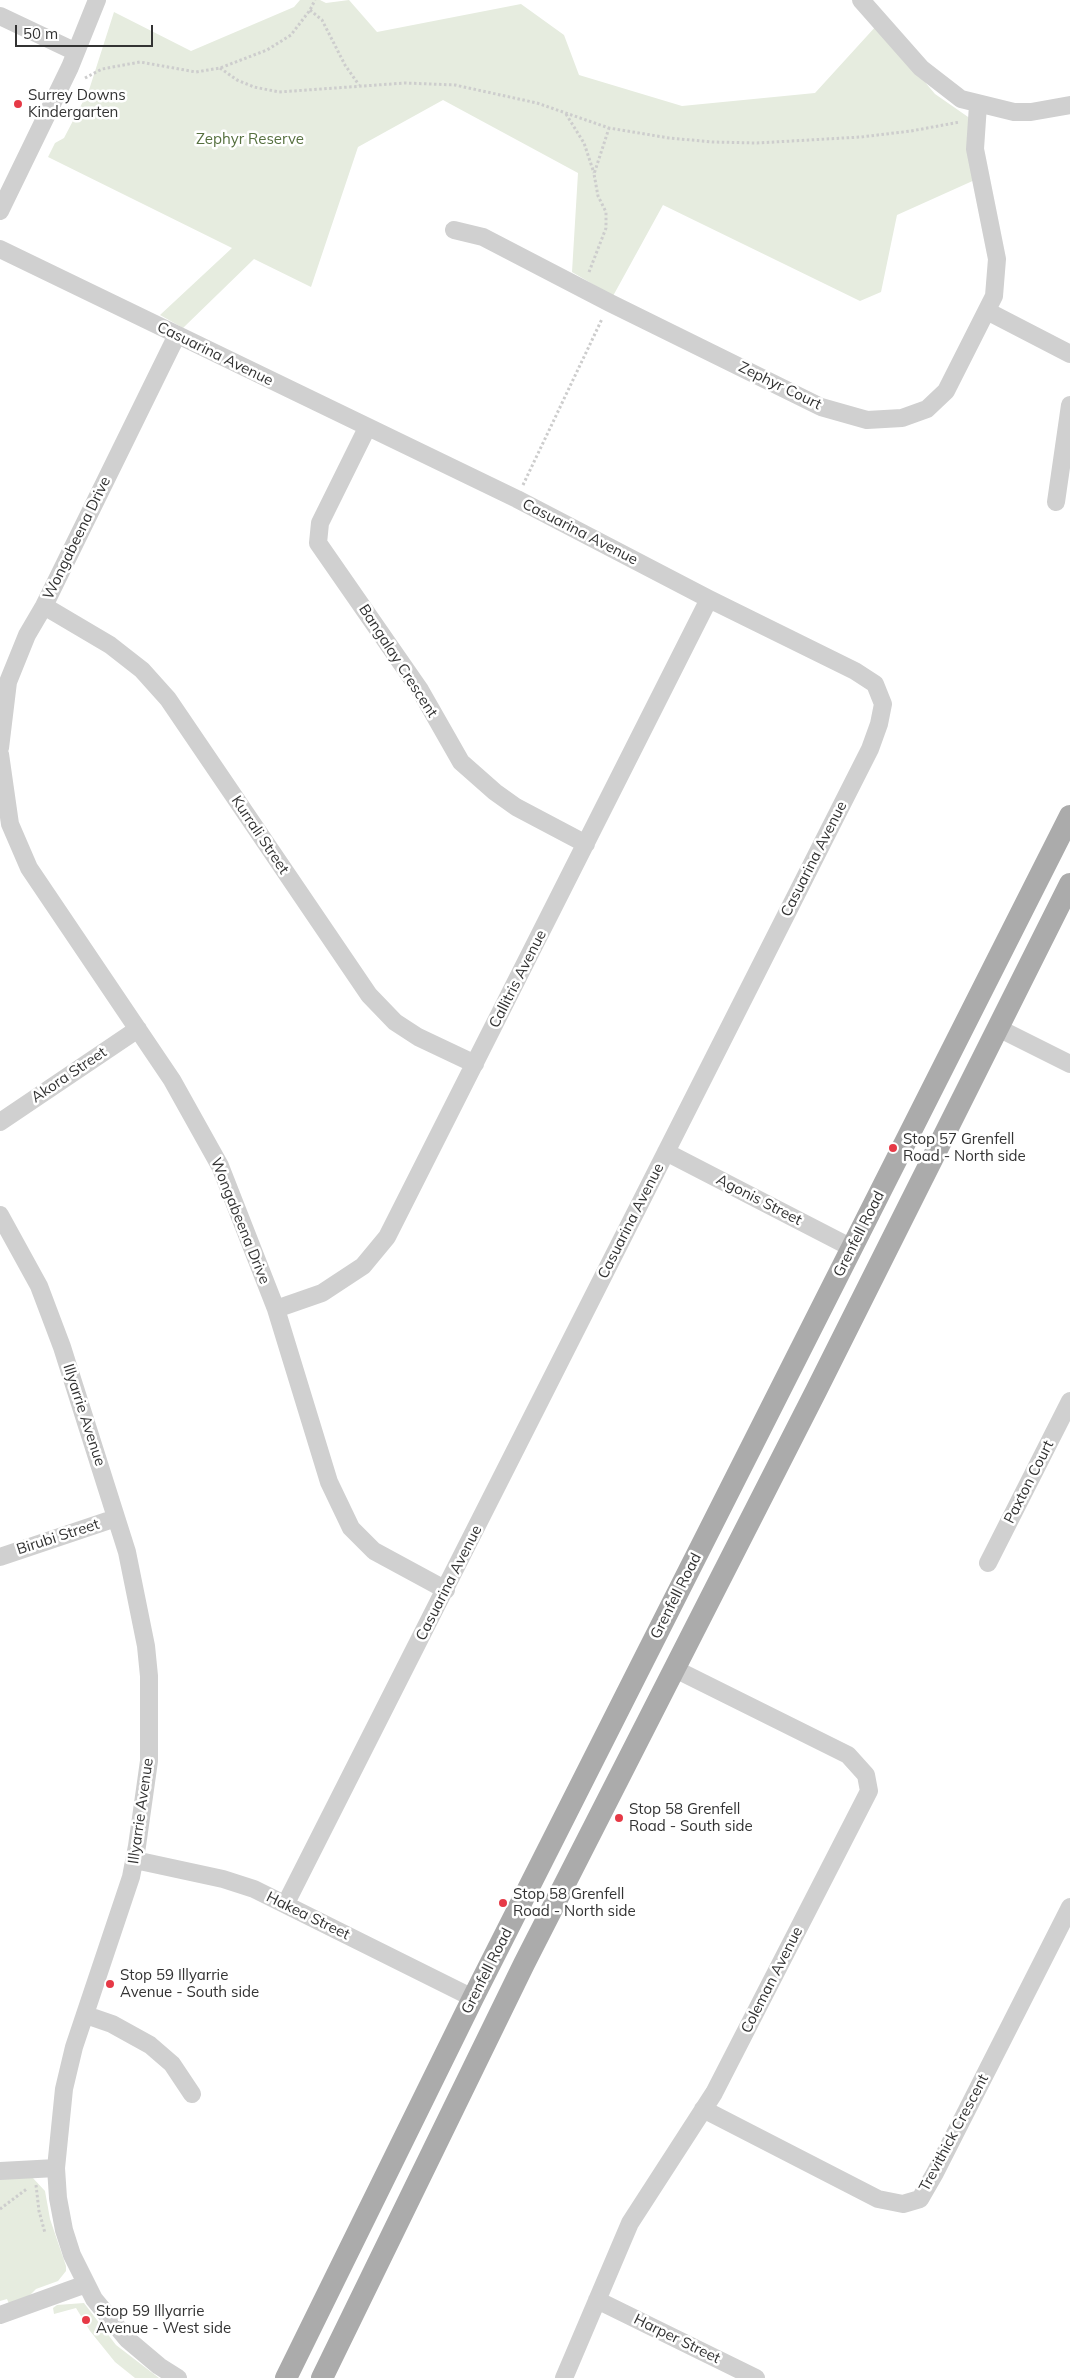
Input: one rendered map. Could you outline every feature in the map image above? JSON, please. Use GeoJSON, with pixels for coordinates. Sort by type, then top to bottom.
{"type":"FeatureCollection","features":[{"type":"Feature","properties":{"kind":"main road","name":"Grenfell Road"},"geometry":{"type":"LineString","coordinates":[[286,2378],[472,1998],[1070,816]]}},
{"type":"Feature","properties":{"kind":"main road","name":"Grenfell Road"},"geometry":{"type":"LineString","coordinates":[[322,2378],[524,1964],[675,1669],[1070,884]]}},
{"type":"Feature","properties":{"kind":"main road"},"geometry":{"type":"LineString","coordinates":[[970,1014],[998,1028]]}},
{"type":"Feature","properties":{"kind":"main road"},"geometry":{"type":"LineString","coordinates":[[852,1248],[880,1262]]}},
{"type":"Feature","properties":{"kind":"main road"},"geometry":{"type":"LineString","coordinates":[[647,1654],[675,1669]]}},
{"type":"Feature","properties":{"kind":"street"},"geometry":{"type":"LineString","coordinates":[[0,211],[76,52],[97,0]]}},
{"type":"Feature","properties":{"kind":"street"},"geometry":{"type":"LineString","coordinates":[[869,2],[921,68],[960,99],[978,110],[1023,112],[1070,106]]}},
{"type":"Feature","properties":{"kind":"street"},"geometry":{"type":"LineString","coordinates":[[0,16],[76,52]]}},
{"type":"Feature","properties":{"kind":"street","name":"Zephyr Court"},"geometry":{"type":"LineString","coordinates":[[454,230],[484,237],[580,288],[821,407],[867,420],[902,418],[928,409],[946,391],[994,296],[997,259],[976,149],[978,110]]}},
{"type":"Feature","properties":{"kind":"street","name":"Casuarina Avenue"},"geometry":{"type":"LineString","coordinates":[[0,249],[517,499],[709,599],[855,671],[875,684],[883,704],[879,724],[870,750],[286,1903]]}},
{"type":"Feature","properties":{"kind":"street"},"geometry":{"type":"LineString","coordinates":[[987,311],[1070,354]]}},
{"type":"Feature","properties":{"kind":"street","name":"Wongabeena Drive"},"geometry":{"type":"LineString","coordinates":[[0,748],[8,682],[26,635],[44,606],[177,336]]}},
{"type":"Feature","properties":{"kind":"street"},"geometry":{"type":"LineString","coordinates":[[1056,502],[1070,405]]}},
{"type":"Feature","properties":{"kind":"street","name":"Bangalay Crescent"},"geometry":{"type":"LineString","coordinates":[[367,428],[320,523],[318,543],[420,690],[461,762],[495,792],[516,806],[586,844]]}},
{"type":"Feature","properties":{"kind":"street","name":"Callitris Avenue"},"geometry":{"type":"LineString","coordinates":[[276,1309],[322,1293],[364,1266],[387,1237],[709,599]]}},
{"type":"Feature","properties":{"kind":"street","name":"Kurrali Street"},"geometry":{"type":"LineString","coordinates":[[44,606],[110,645],[142,670],[168,699],[369,995],[395,1022],[418,1037],[475,1064]]}},
{"type":"Feature","properties":{"kind":"street","name":"Wongabeena Drive"},"geometry":{"type":"LineString","coordinates":[[0,754],[10,824],[29,868],[172,1080],[220,1166],[276,1309],[329,1482],[351,1528],[374,1551],[446,1590]]}},
{"type":"Feature","properties":{"kind":"street"},"geometry":{"type":"LineString","coordinates":[[998,1028],[1070,1064]]}},
{"type":"Feature","properties":{"kind":"street","name":"Akora Street"},"geometry":{"type":"LineString","coordinates":[[0,1122],[138,1029]]}},
{"type":"Feature","properties":{"kind":"street","name":"Agonis Street"},"geometry":{"type":"LineString","coordinates":[[666,1152],[852,1248]]}},
{"type":"Feature","properties":{"kind":"street","name":"Illyarrie Avenue"},"geometry":{"type":"LineString","coordinates":[[0,1215],[39,1286],[62,1347],[127,1552],[146,1646],[149,1676],[149,1761],[135,1860],[118,1918],[74,2047],[64,2090],[56,2168],[58,2198],[64,2230],[72,2255],[86,2284],[109,2319],[126,2339],[159,2366],[178,2378]]}},
{"type":"Feature","properties":{"kind":"street","name":"Paxton Court"},"geometry":{"type":"LineString","coordinates":[[988,1563],[1070,1401]]}},
{"type":"Feature","properties":{"kind":"street","name":"Birubi Street"},"geometry":{"type":"LineString","coordinates":[[0,1556],[116,1518]]}},
{"type":"Feature","properties":{"kind":"street","name":"Coleman Avenue"},"geometry":{"type":"LineString","coordinates":[[564,2378],[630,2223],[703,2110],[869,1791],[866,1775],[848,1755],[675,1669]]}},
{"type":"Feature","properties":{"kind":"street","name":"Hakea Street"},"geometry":{"type":"LineString","coordinates":[[135,1860],[223,1879],[286,1903],[472,1998]]}},
{"type":"Feature","properties":{"kind":"street","name":"Trevithick Crescent"},"geometry":{"type":"LineString","coordinates":[[703,2110],[878,2199],[903,2204],[920,2198],[936,2173],[1070,1907]]}},
{"type":"Feature","properties":{"kind":"street"},"geometry":{"type":"LineString","coordinates":[[86,2015],[112,2024],[150,2045],[172,2064],[192,2094]]}},
{"type":"Feature","properties":{"kind":"street"},"geometry":{"type":"LineString","coordinates":[[0,2171],[56,2168]]}},
{"type":"Feature","properties":{"kind":"street"},"geometry":{"type":"LineString","coordinates":[[0,2315],[86,2284]]}},
{"type":"Feature","properties":{"kind":"street","name":"Harper Street"},"geometry":{"type":"LineString","coordinates":[[597,2300],[756,2378]]}},
{"type":"Feature","properties":{"kind":"path"},"geometry":{"type":"LineString","coordinates":[[81,80],[102,69],[140,62],[196,72],[220,68],[266,50],[291,35],[310,10],[315,0]]}},
{"type":"Feature","properties":{"kind":"path"},"geometry":{"type":"LineString","coordinates":[[310,10],[322,20],[345,65],[360,86]]}},
{"type":"Feature","properties":{"kind":"path"},"geometry":{"type":"LineString","coordinates":[[220,68],[237,80],[265,91],[303,91],[428,83],[455,86],[537,103],[609,128],[669,138],[757,143],[861,137],[912,131],[952,124],[978,110]]}},
{"type":"Feature","properties":{"kind":"path"},"geometry":{"type":"LineString","coordinates":[[566,113],[584,143],[597,190],[606,212],[606,228],[580,288]]}},
{"type":"Feature","properties":{"kind":"path"},"geometry":{"type":"LineString","coordinates":[[594,174],[609,128]]}},
{"type":"Feature","properties":{"kind":"path"},"geometry":{"type":"LineString","coordinates":[[517,499],[610,303]]}},
{"type":"Feature","properties":{"kind":"path"},"geometry":{"type":"LineString","coordinates":[[0,2209],[36,2184],[37,2169]]}},
{"type":"Feature","properties":{"kind":"green space","name":"Zephyr Reserve"},"geometry":{"type":"Polygon","coordinates":[[[300,0],[320,0],[326,3],[349,0],[377,32],[521,4],[564,35],[579,75],[682,106],[815,93],[877,25],[935,94],[971,119],[977,179],[897,215],[881,292],[860,301],[663,205],[613,296],[572,272],[578,173],[443,100],[358,147],[311,287],[254,259],[183,328],[160,315],[232,248],[48,157],[55,143],[64,138],[89,90],[114,12],[191,51],[294,7],[300,0]]]}},
{"type":"Feature","properties":{"kind":"green space"},"geometry":{"type":"Polygon","coordinates":[[[32,2177],[45,2191],[50,2219],[66,2271],[58,2281],[36,2289],[27,2298],[10,2306],[7,2299],[0,2301],[0,2178],[32,2177]]]}},
{"type":"Feature","properties":{"kind":"green space"},"geometry":{"type":"Polygon","coordinates":[[[84,2303],[116,2345],[159,2378],[135,2378],[115,2362],[90,2331],[76,2308],[54,2314],[53,2308],[57,2305],[84,2303]]]}},
{"type":"Feature","properties":{"kind":"place","name":"Surrey Downs Kindergarten"},"geometry":{"type":"Point","coordinates":[18,104]}},
{"type":"Feature","properties":{"kind":"place","name":"Stop 57 Grenfell Road - North side"},"geometry":{"type":"Point","coordinates":[893,1148]}},
{"type":"Feature","properties":{"kind":"place","name":"Stop 58 Grenfell Road - South side"},"geometry":{"type":"Point","coordinates":[619,1818]}},
{"type":"Feature","properties":{"kind":"place","name":"Stop 58 Grenfell Road - North side"},"geometry":{"type":"Point","coordinates":[503,1903]}},
{"type":"Feature","properties":{"kind":"place","name":"Stop 59 Illyarrie Avenue - South side"},"geometry":{"type":"Point","coordinates":[110,1984]}},
{"type":"Feature","properties":{"kind":"place","name":"Stop 59 Illyarrie Avenue - West side"},"geometry":{"type":"Point","coordinates":[86,2320]}}]}
